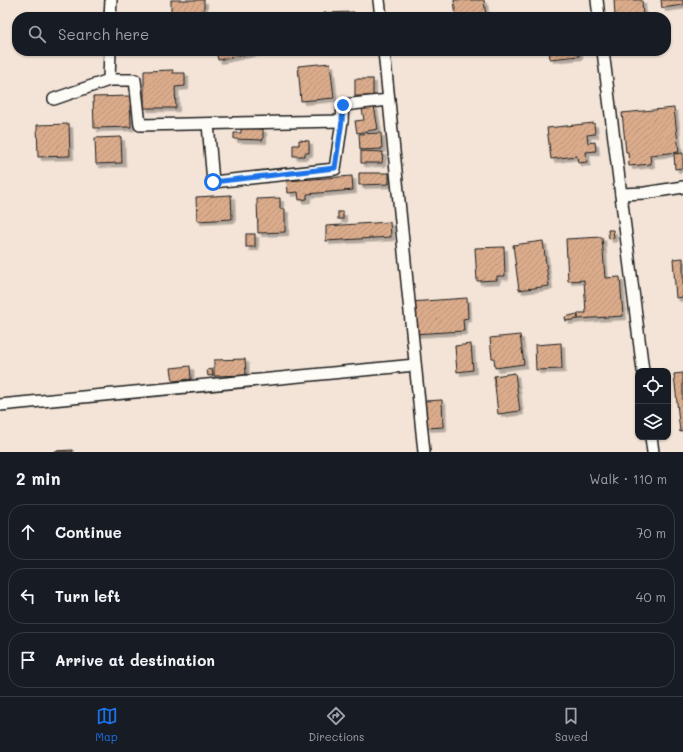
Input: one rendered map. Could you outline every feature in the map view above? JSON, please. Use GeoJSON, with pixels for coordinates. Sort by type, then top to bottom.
{"type":"FeatureCollection","features":[{"type":"Feature","properties":{"kind":"street"},"geometry":{"type":"LineString","coordinates":[[110,12],[111,0]]}},
{"type":"Feature","properties":{"kind":"street"},"geometry":{"type":"LineString","coordinates":[[379,0],[380,12]]}},
{"type":"Feature","properties":{"kind":"street"},"geometry":{"type":"LineString","coordinates":[[597,0],[598,12]]}},
{"type":"Feature","properties":{"kind":"street"},"geometry":{"type":"LineString","coordinates":[[109,80],[110,56]]}},
{"type":"Feature","properties":{"kind":"street"},"geometry":{"type":"LineString","coordinates":[[385,56],[424,452]]}},
{"type":"Feature","properties":{"kind":"street"},"geometry":{"type":"LineString","coordinates":[[604,56],[643,368]]}},
{"type":"Feature","properties":{"kind":"street"},"geometry":{"type":"LineString","coordinates":[[54,99],[109,80],[135,80],[140,125],[342,121]]}},
{"type":"Feature","properties":{"kind":"street"},"geometry":{"type":"LineString","coordinates":[[208,124],[213,182],[335,168],[343,105],[389,100]]}},
{"type":"Feature","properties":{"kind":"street"},"geometry":{"type":"LineString","coordinates":[[621,194],[645,193],[683,187]]}},
{"type":"Feature","properties":{"kind":"street"},"geometry":{"type":"LineString","coordinates":[[0,405],[415,365]]}},
{"type":"Feature","properties":{"kind":"street"},"geometry":{"type":"LineString","coordinates":[[651,440],[653,452]]}},
{"type":"Feature","properties":{"kind":"building"},"geometry":{"type":"Polygon","coordinates":[[[171,0],[204,0],[204,12],[171,12],[171,0]]]}},
{"type":"Feature","properties":{"kind":"building"},"geometry":{"type":"Polygon","coordinates":[[[454,0],[484,0],[485,12],[455,12],[454,0]]]}},
{"type":"Feature","properties":{"kind":"building"},"geometry":{"type":"Polygon","coordinates":[[[614,0],[642,0],[643,12],[615,12],[614,0]]]}},
{"type":"Feature","properties":{"kind":"building"},"geometry":{"type":"Polygon","coordinates":[[[661,0],[683,0],[683,5],[662,8],[661,0]]]}},
{"type":"Feature","properties":{"kind":"building"},"geometry":{"type":"Polygon","coordinates":[[[217,56],[237,56],[218,60],[217,56]]]}},
{"type":"Feature","properties":{"kind":"building"},"geometry":{"type":"Polygon","coordinates":[[[550,56],[579,56],[550,59],[550,56]]]}},
{"type":"Feature","properties":{"kind":"building"},"geometry":{"type":"Polygon","coordinates":[[[330,63],[334,98],[301,101],[298,66],[330,63]]]}},
{"type":"Feature","properties":{"kind":"building"},"geometry":{"type":"Polygon","coordinates":[[[173,70],[173,73],[185,73],[185,86],[175,87],[176,108],[144,108],[144,71],[173,70]]]}},
{"type":"Feature","properties":{"kind":"building"},"geometry":{"type":"Polygon","coordinates":[[[355,79],[373,79],[373,96],[355,96],[355,79]]]}},
{"type":"Feature","properties":{"kind":"building"},"geometry":{"type":"Polygon","coordinates":[[[130,96],[131,127],[94,128],[93,97],[130,96]]]}},
{"type":"Feature","properties":{"kind":"building"},"geometry":{"type":"Polygon","coordinates":[[[374,106],[378,129],[357,133],[355,121],[364,120],[362,109],[374,106]]]}},
{"type":"Feature","properties":{"kind":"building"},"geometry":{"type":"Polygon","coordinates":[[[674,108],[679,152],[650,155],[651,164],[629,166],[622,113],[674,108]]]}},
{"type":"Feature","properties":{"kind":"building"},"geometry":{"type":"Polygon","coordinates":[[[594,123],[595,134],[587,135],[588,143],[595,142],[596,151],[586,152],[587,162],[578,163],[577,156],[551,159],[547,128],[594,123]]]}},
{"type":"Feature","properties":{"kind":"building"},"geometry":{"type":"Polygon","coordinates":[[[69,124],[70,156],[38,157],[37,125],[69,124]]]}},
{"type":"Feature","properties":{"kind":"building"},"geometry":{"type":"Polygon","coordinates":[[[241,128],[263,129],[263,140],[234,139],[234,133],[241,133],[241,128]]]}},
{"type":"Feature","properties":{"kind":"building"},"geometry":{"type":"Polygon","coordinates":[[[381,133],[382,149],[360,150],[359,134],[381,133]]]}},
{"type":"Feature","properties":{"kind":"building"},"geometry":{"type":"Polygon","coordinates":[[[121,137],[122,163],[96,164],[95,138],[121,137]]]}},
{"type":"Feature","properties":{"kind":"building"},"geometry":{"type":"Polygon","coordinates":[[[299,140],[309,141],[309,153],[305,153],[305,156],[293,156],[293,145],[299,145],[299,140]]]}},
{"type":"Feature","properties":{"kind":"building"},"geometry":{"type":"Polygon","coordinates":[[[361,151],[383,152],[382,163],[361,163],[361,151]]]}},
{"type":"Feature","properties":{"kind":"building"},"geometry":{"type":"Polygon","coordinates":[[[683,153],[683,168],[675,169],[674,154],[683,153]]]}},
{"type":"Feature","properties":{"kind":"building"},"geometry":{"type":"Polygon","coordinates":[[[359,173],[389,173],[389,184],[359,185],[359,173]]]}},
{"type":"Feature","properties":{"kind":"building"},"geometry":{"type":"Polygon","coordinates":[[[352,176],[353,190],[307,194],[307,199],[299,200],[298,192],[288,193],[287,181],[352,176]]]}},
{"type":"Feature","properties":{"kind":"building"},"geometry":{"type":"Polygon","coordinates":[[[231,195],[232,219],[197,221],[196,197],[231,195]]]}},
{"type":"Feature","properties":{"kind":"building"},"geometry":{"type":"Polygon","coordinates":[[[280,198],[280,209],[285,209],[285,232],[258,233],[257,199],[280,198]]]}},
{"type":"Feature","properties":{"kind":"building"},"geometry":{"type":"Polygon","coordinates":[[[338,212],[343,212],[343,219],[338,219],[338,212]]]}},
{"type":"Feature","properties":{"kind":"building"},"geometry":{"type":"Polygon","coordinates":[[[390,222],[391,237],[326,241],[326,226],[390,222]]]}},
{"type":"Feature","properties":{"kind":"building"},"geometry":{"type":"Polygon","coordinates":[[[608,230],[613,230],[614,238],[609,239],[608,230]]]}},
{"type":"Feature","properties":{"kind":"building"},"geometry":{"type":"Polygon","coordinates":[[[246,234],[255,234],[255,247],[246,247],[246,234]]]}},
{"type":"Feature","properties":{"kind":"building"},"geometry":{"type":"Polygon","coordinates":[[[602,237],[605,278],[620,277],[623,316],[578,319],[578,313],[586,313],[584,280],[568,281],[566,239],[602,237]]]}},
{"type":"Feature","properties":{"kind":"building"},"geometry":{"type":"Polygon","coordinates":[[[543,241],[549,286],[519,290],[513,245],[543,241]]]}},
{"type":"Feature","properties":{"kind":"building"},"geometry":{"type":"Polygon","coordinates":[[[504,247],[505,276],[497,276],[497,280],[477,281],[475,248],[504,247]]]}},
{"type":"Feature","properties":{"kind":"building"},"geometry":{"type":"Polygon","coordinates":[[[683,258],[683,297],[676,298],[673,259],[683,258]]]}},
{"type":"Feature","properties":{"kind":"building"},"geometry":{"type":"Polygon","coordinates":[[[467,298],[468,318],[463,319],[464,331],[412,334],[410,302],[467,298]]]}},
{"type":"Feature","properties":{"kind":"building"},"geometry":{"type":"Polygon","coordinates":[[[577,314],[578,319],[566,321],[565,317],[577,314]]]}},
{"type":"Feature","properties":{"kind":"building"},"geometry":{"type":"Polygon","coordinates":[[[520,335],[524,364],[495,368],[494,358],[492,358],[490,338],[520,335]]]}},
{"type":"Feature","properties":{"kind":"building"},"geometry":{"type":"Polygon","coordinates":[[[561,343],[562,369],[536,370],[535,345],[561,343]]]}},
{"type":"Feature","properties":{"kind":"building"},"geometry":{"type":"Polygon","coordinates":[[[471,344],[473,370],[457,372],[455,346],[471,344]]]}},
{"type":"Feature","properties":{"kind":"building"},"geometry":{"type":"Polygon","coordinates":[[[245,359],[246,375],[214,376],[214,360],[245,359]]]}},
{"type":"Feature","properties":{"kind":"building"},"geometry":{"type":"Polygon","coordinates":[[[190,366],[191,379],[173,381],[171,368],[190,366]]]}},
{"type":"Feature","properties":{"kind":"building"},"geometry":{"type":"Polygon","coordinates":[[[212,369],[213,375],[208,376],[207,370],[212,369]]]}},
{"type":"Feature","properties":{"kind":"building"},"geometry":{"type":"Polygon","coordinates":[[[515,373],[520,411],[498,414],[494,376],[515,373]]]}},
{"type":"Feature","properties":{"kind":"building"},"geometry":{"type":"Polygon","coordinates":[[[683,373],[683,431],[680,432],[674,374],[683,373]]]}},
{"type":"Feature","properties":{"kind":"building"},"geometry":{"type":"Polygon","coordinates":[[[442,400],[443,427],[427,428],[425,401],[442,400]]]}},
{"type":"Feature","properties":{"kind":"building"},"geometry":{"type":"Polygon","coordinates":[[[73,450],[73,452],[54,452],[54,451],[73,450]]]}},
{"type":"Feature","properties":{"kind":"route"},"geometry":{"type":"LineString","coordinates":[[213,182],[335,168],[343,105]]}}]}
